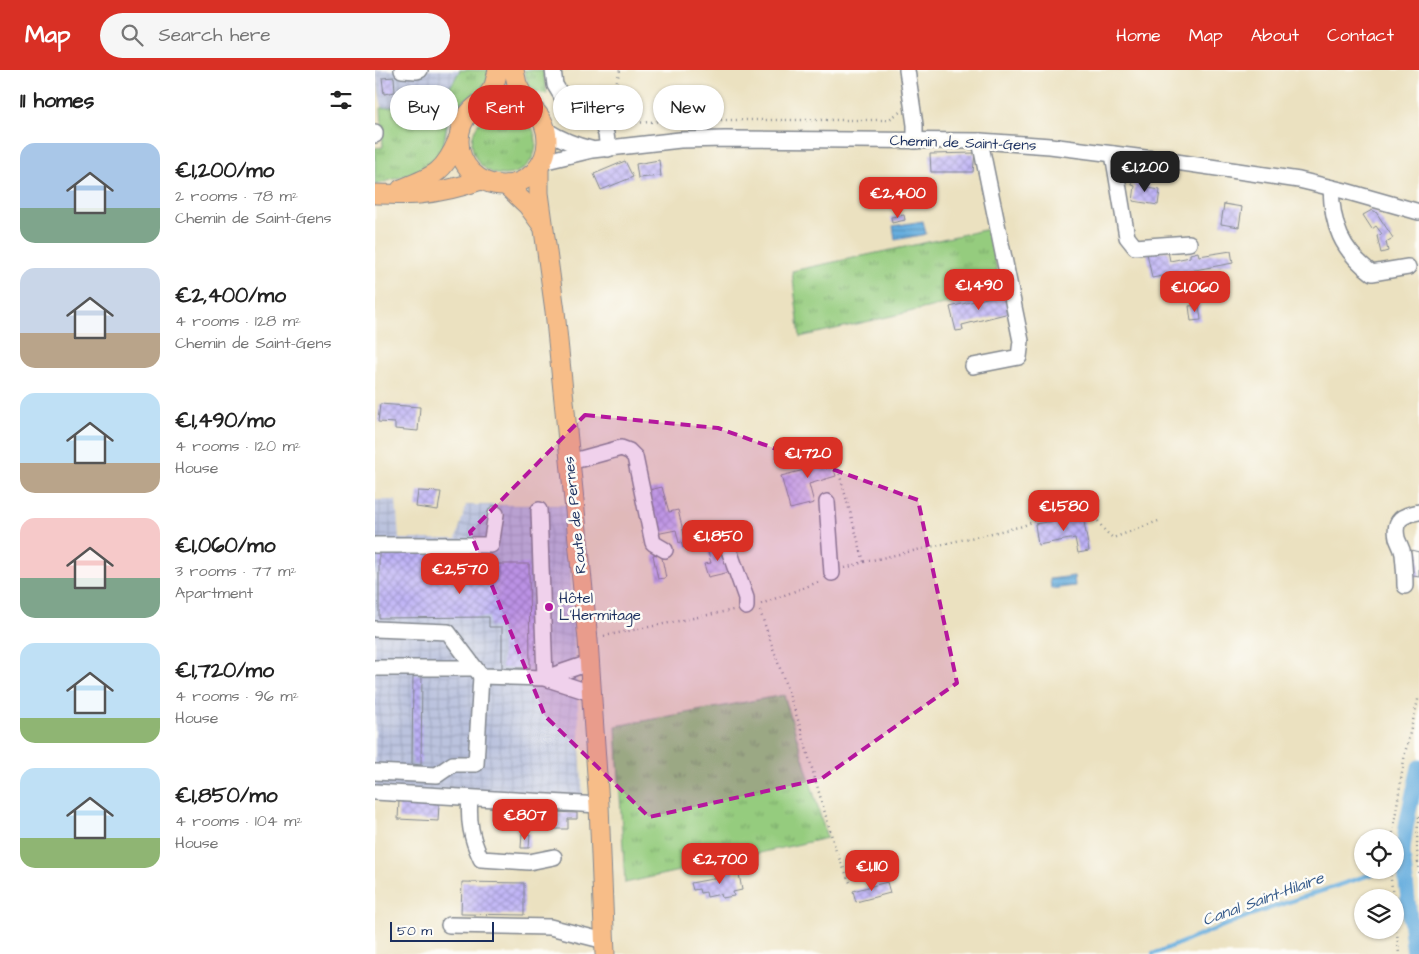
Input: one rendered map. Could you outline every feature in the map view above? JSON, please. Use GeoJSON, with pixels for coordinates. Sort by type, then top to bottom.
{"type":"FeatureCollection","features":[{"type":"Feature","properties":{"kind":"main road"},"geometry":{"type":"LineString","coordinates":[[494,85],[499,70]]}},
{"type":"Feature","properties":{"kind":"main road"},"geometry":{"type":"LineString","coordinates":[[513,70],[518,85]]}},
{"type":"Feature","properties":{"kind":"main road"},"geometry":{"type":"LineString","coordinates":[[382,194],[423,180],[445,166],[453,153],[460,128],[468,114]]}},
{"type":"Feature","properties":{"kind":"main road"},"geometry":{"type":"LineString","coordinates":[[458,140],[462,159],[473,174],[481,180],[493,184],[516,184],[524,180],[540,165],[547,146],[546,130],[543,122]]}},
{"type":"Feature","properties":{"kind":"main road","name":"Route de Pernes"},"geometry":{"type":"LineString","coordinates":[[540,165],[539,193],[555,311],[588,640],[599,805],[605,948]]}},
{"type":"Feature","properties":{"kind":"main road"},"geometry":{"type":"LineString","coordinates":[[382,194],[437,192],[481,180]]}},
{"type":"Feature","properties":{"kind":"main road","name":"Route de Pernes"},"geometry":{"type":"LineString","coordinates":[[506,185],[528,206],[543,226]]}},
{"type":"Feature","properties":{"kind":"street"},"geometry":{"type":"LineString","coordinates":[[402,70],[420,70]]}},
{"type":"Feature","properties":{"kind":"street"},"geometry":{"type":"LineString","coordinates":[[553,70],[555,85]]}},
{"type":"Feature","properties":{"kind":"street"},"geometry":{"type":"LineString","coordinates":[[907,70],[915,125],[915,141]]}},
{"type":"Feature","properties":{"kind":"street","name":"Chemin de Saint-Gens"},"geometry":{"type":"LineString","coordinates":[[546,130],[558,138],[592,150]]}},
{"type":"Feature","properties":{"kind":"street"},"geometry":{"type":"LineString","coordinates":[[604,130],[608,149]]}},
{"type":"Feature","properties":{"kind":"street","name":"Chemin de Saint-Gens"},"geometry":{"type":"LineString","coordinates":[[540,165],[592,150],[680,140],[980,141],[1050,146],[1299,180],[1419,212]]}},
{"type":"Feature","properties":{"kind":"street"},"geometry":{"type":"LineString","coordinates":[[973,366],[1019,357],[1021,341],[980,141]]}},
{"type":"Feature","properties":{"kind":"street"},"geometry":{"type":"LineString","coordinates":[[1113,154],[1127,237],[1135,247],[1189,243]]}},
{"type":"Feature","properties":{"kind":"street"},"geometry":{"type":"LineString","coordinates":[[1331,188],[1333,216],[1337,231],[1345,246],[1364,267],[1371,273],[1409,267]]}},
{"type":"Feature","properties":{"kind":"street"},"geometry":{"type":"LineString","coordinates":[[570,462],[621,448],[629,451],[635,457],[653,543],[665,550]]}},
{"type":"Feature","properties":{"kind":"street"},"geometry":{"type":"LineString","coordinates":[[827,502],[832,573]]}},
{"type":"Feature","properties":{"kind":"street"},"geometry":{"type":"LineString","coordinates":[[539,510],[545,678]]}},
{"type":"Feature","properties":{"kind":"street"},"geometry":{"type":"LineString","coordinates":[[1405,586],[1403,552],[1397,539],[1396,528],[1405,515],[1419,512]]}},
{"type":"Feature","properties":{"kind":"street"},"geometry":{"type":"LineString","coordinates":[[375,545],[491,545],[496,514]]}},
{"type":"Feature","properties":{"kind":"street"},"geometry":{"type":"LineString","coordinates":[[724,536],[746,598],[746,607]]}},
{"type":"Feature","properties":{"kind":"street"},"geometry":{"type":"LineString","coordinates":[[375,628],[448,632],[478,672],[477,764],[453,764],[437,775],[375,772]]}},
{"type":"Feature","properties":{"kind":"street"},"geometry":{"type":"LineString","coordinates":[[545,678],[589,663]]}},
{"type":"Feature","properties":{"kind":"street"},"geometry":{"type":"LineString","coordinates":[[375,668],[478,672],[545,678],[591,693]]}},
{"type":"Feature","properties":{"kind":"street"},"geometry":{"type":"LineString","coordinates":[[375,792],[599,805]]}},
{"type":"Feature","properties":{"kind":"street"},"geometry":{"type":"LineString","coordinates":[[470,798],[469,815],[473,842],[481,859],[529,862],[554,857]]}},
{"type":"Feature","properties":{"kind":"street"},"geometry":{"type":"LineString","coordinates":[[449,925],[550,927],[605,948]]}},
{"type":"Feature","properties":{"kind":"path"},"geometry":{"type":"LineString","coordinates":[[616,85],[620,70]]}},
{"type":"Feature","properties":{"kind":"path"},"geometry":{"type":"LineString","coordinates":[[643,121],[889,120],[912,104]]}},
{"type":"Feature","properties":{"kind":"path"},"geometry":{"type":"LineString","coordinates":[[838,469],[864,562]]}},
{"type":"Feature","properties":{"kind":"path"},"geometry":{"type":"LineString","coordinates":[[851,885],[836,852],[798,720],[763,615],[757,605],[818,583],[832,573],[864,562],[1023,526],[1051,514],[1076,510],[1093,514],[1105,531],[1113,538],[1161,520]]}},
{"type":"Feature","properties":{"kind":"path"},"geometry":{"type":"LineString","coordinates":[[588,640],[746,607]]}},
{"type":"Feature","properties":{"kind":"path"},"geometry":{"type":"LineString","coordinates":[[1393,829],[1405,754],[1419,696]]}},
{"type":"Feature","properties":{"kind":"path"},"geometry":{"type":"LineString","coordinates":[[1419,817],[1417,836],[1419,874]]}},
{"type":"Feature","properties":{"kind":"path"},"geometry":{"type":"LineString","coordinates":[[1398,939],[1399,954]]}},
{"type":"Feature","properties":{"kind":"highlighted area"},"geometry":{"type":"Polygon","coordinates":[[[585,415],[718,428],[918,500],[957,683],[821,779],[649,817],[545,716],[470,532],[585,415]]]}},
{"type":"Feature","properties":{"kind":"shaded area"},"geometry":{"type":"Polygon","coordinates":[[[375,70],[490,70],[480,85],[468,85],[468,104],[458,113],[458,85],[390,85],[390,130],[447,130],[444,146],[423,168],[394,173],[375,70]]]}},
{"type":"Feature","properties":{"kind":"shaded area"},"geometry":{"type":"Polygon","coordinates":[[[375,500],[396,500],[399,539],[456,539],[466,505],[567,505],[583,800],[375,789],[375,500]]]}},
{"type":"Feature","properties":{"kind":"green space"},"geometry":{"type":"Polygon","coordinates":[[[460,70],[489,70],[488,79],[484,85],[468,85],[468,98],[458,105],[458,85],[451,85],[460,70]]]}},
{"type":"Feature","properties":{"kind":"green space"},"geometry":{"type":"Polygon","coordinates":[[[524,70],[543,70],[547,94],[543,93],[543,85],[530,85],[524,70]]]}},
{"type":"Feature","properties":{"kind":"green space"},"geometry":{"type":"Polygon","coordinates":[[[390,107],[390,130],[446,130],[442,154],[437,163],[375,185],[375,148],[383,147],[381,108],[390,107]]]}},
{"type":"Feature","properties":{"kind":"green space"},"geometry":{"type":"Polygon","coordinates":[[[474,130],[534,130],[536,137],[536,149],[531,161],[522,170],[510,175],[498,175],[486,170],[477,161],[472,149],[472,137],[474,130]]]}},
{"type":"Feature","properties":{"kind":"green space"},"geometry":{"type":"Polygon","coordinates":[[[989,229],[1001,291],[800,337],[792,271],[989,229]]]}},
{"type":"Feature","properties":{"kind":"green space"},"geometry":{"type":"Polygon","coordinates":[[[784,695],[827,838],[625,883],[616,726],[784,695]]]}},
{"type":"Feature","properties":{"kind":"water"},"geometry":{"type":"Polygon","coordinates":[[[923,221],[926,234],[895,240],[893,226],[923,221]]]}},
{"type":"Feature","properties":{"kind":"water"},"geometry":{"type":"Polygon","coordinates":[[[1074,576],[1075,586],[1051,589],[1050,579],[1074,576]]]}},
{"type":"Feature","properties":{"kind":"building"},"geometry":{"type":"Polygon","coordinates":[[[394,77],[395,85],[390,85],[390,93],[384,94],[382,78],[394,77]]]}},
{"type":"Feature","properties":{"kind":"building"},"geometry":{"type":"Polygon","coordinates":[[[975,153],[973,172],[931,172],[930,154],[975,153]]]}},
{"type":"Feature","properties":{"kind":"building"},"geometry":{"type":"Polygon","coordinates":[[[659,160],[661,176],[638,178],[636,164],[659,160]]]}},
{"type":"Feature","properties":{"kind":"building"},"geometry":{"type":"Polygon","coordinates":[[[625,161],[633,177],[601,190],[594,174],[625,161]]]}},
{"type":"Feature","properties":{"kind":"building"},"geometry":{"type":"Polygon","coordinates":[[[1133,178],[1149,181],[1148,188],[1160,190],[1158,205],[1133,201],[1135,186],[1132,185],[1133,178]]]}},
{"type":"Feature","properties":{"kind":"building"},"geometry":{"type":"Polygon","coordinates":[[[1224,204],[1242,207],[1239,227],[1221,224],[1224,204]]]}},
{"type":"Feature","properties":{"kind":"building"},"geometry":{"type":"Polygon","coordinates":[[[1372,210],[1376,212],[1393,238],[1386,242],[1388,251],[1381,253],[1377,236],[1382,234],[1376,226],[1372,229],[1363,215],[1372,210]]]}},
{"type":"Feature","properties":{"kind":"building"},"geometry":{"type":"Polygon","coordinates":[[[904,215],[905,220],[892,223],[891,217],[904,215]]]}},
{"type":"Feature","properties":{"kind":"building"},"geometry":{"type":"Polygon","coordinates":[[[1168,251],[1170,261],[1190,257],[1190,254],[1198,252],[1199,256],[1231,251],[1233,263],[1152,278],[1147,253],[1168,251]]]}},
{"type":"Feature","properties":{"kind":"building"},"geometry":{"type":"Polygon","coordinates":[[[999,295],[999,297],[1005,296],[1009,313],[962,325],[963,330],[956,331],[950,307],[999,295]]]}},
{"type":"Feature","properties":{"kind":"building"},"geometry":{"type":"Polygon","coordinates":[[[1199,305],[1201,320],[1191,321],[1189,306],[1199,305]]]}},
{"type":"Feature","properties":{"kind":"building"},"geometry":{"type":"Polygon","coordinates":[[[380,404],[420,407],[418,431],[395,429],[395,423],[378,422],[380,404]]]}},
{"type":"Feature","properties":{"kind":"building"},"geometry":{"type":"Polygon","coordinates":[[[836,452],[840,464],[833,466],[836,476],[809,484],[814,503],[790,509],[781,476],[804,470],[802,462],[836,452]]]}},
{"type":"Feature","properties":{"kind":"building"},"geometry":{"type":"Polygon","coordinates":[[[662,487],[669,512],[678,510],[685,539],[713,531],[715,537],[683,548],[681,542],[679,543],[676,530],[656,534],[645,491],[662,487]]]}},
{"type":"Feature","properties":{"kind":"building"},"geometry":{"type":"Polygon","coordinates":[[[418,491],[441,492],[438,510],[416,507],[418,491]]]}},
{"type":"Feature","properties":{"kind":"building"},"geometry":{"type":"Polygon","coordinates":[[[1083,516],[1089,551],[1078,553],[1075,538],[1038,545],[1035,524],[1083,516]]]}},
{"type":"Feature","properties":{"kind":"building"},"geometry":{"type":"Polygon","coordinates":[[[721,545],[734,571],[708,577],[704,564],[711,563],[707,549],[721,545]]]}},
{"type":"Feature","properties":{"kind":"building"},"geometry":{"type":"Polygon","coordinates":[[[1411,550],[1419,552],[1419,577],[1408,575],[1412,559],[1409,558],[1411,550]]]}},
{"type":"Feature","properties":{"kind":"building"},"geometry":{"type":"Polygon","coordinates":[[[379,552],[454,552],[454,556],[474,556],[474,564],[529,564],[530,668],[502,668],[502,627],[489,627],[489,617],[379,618],[379,552]]]}},
{"type":"Feature","properties":{"kind":"building"},"geometry":{"type":"Polygon","coordinates":[[[661,553],[666,578],[658,579],[653,555],[661,553]]]}},
{"type":"Feature","properties":{"kind":"building"},"geometry":{"type":"Polygon","coordinates":[[[413,675],[422,675],[421,765],[412,764],[413,675]]]}},
{"type":"Feature","properties":{"kind":"building"},"geometry":{"type":"Polygon","coordinates":[[[399,801],[439,804],[438,821],[398,819],[399,801]]]}},
{"type":"Feature","properties":{"kind":"building"},"geometry":{"type":"Polygon","coordinates":[[[532,811],[577,813],[577,819],[568,819],[568,829],[547,829],[547,824],[531,822],[532,811]]]}},
{"type":"Feature","properties":{"kind":"building"},"geometry":{"type":"Polygon","coordinates":[[[522,833],[530,834],[529,848],[521,848],[522,833]]]}},
{"type":"Feature","properties":{"kind":"building"},"geometry":{"type":"Polygon","coordinates":[[[733,868],[735,875],[739,874],[742,890],[733,892],[734,896],[722,898],[721,894],[707,897],[706,892],[700,893],[699,889],[693,890],[691,883],[723,877],[721,870],[733,868]]]}},
{"type":"Feature","properties":{"kind":"building"},"geometry":{"type":"Polygon","coordinates":[[[462,882],[524,883],[524,915],[461,914],[462,882]]]}},
{"type":"Feature","properties":{"kind":"building"},"geometry":{"type":"Polygon","coordinates":[[[887,882],[890,893],[856,902],[853,891],[887,882]]]}},
{"type":"Feature","properties":{"kind":"waterway"},"geometry":{"type":"LineString","coordinates":[[1414,954],[1403,854],[1407,821],[1419,767]]}},
{"type":"Feature","properties":{"kind":"waterway","name":"Canal Saint-Hilaire"},"geometry":{"type":"LineString","coordinates":[[1153,954],[1253,914],[1357,879]]}},
{"type":"Feature","properties":{"kind":"place","name":"Hôtel L'Hermitage"},"geometry":{"type":"Point","coordinates":[549,607]}}]}
